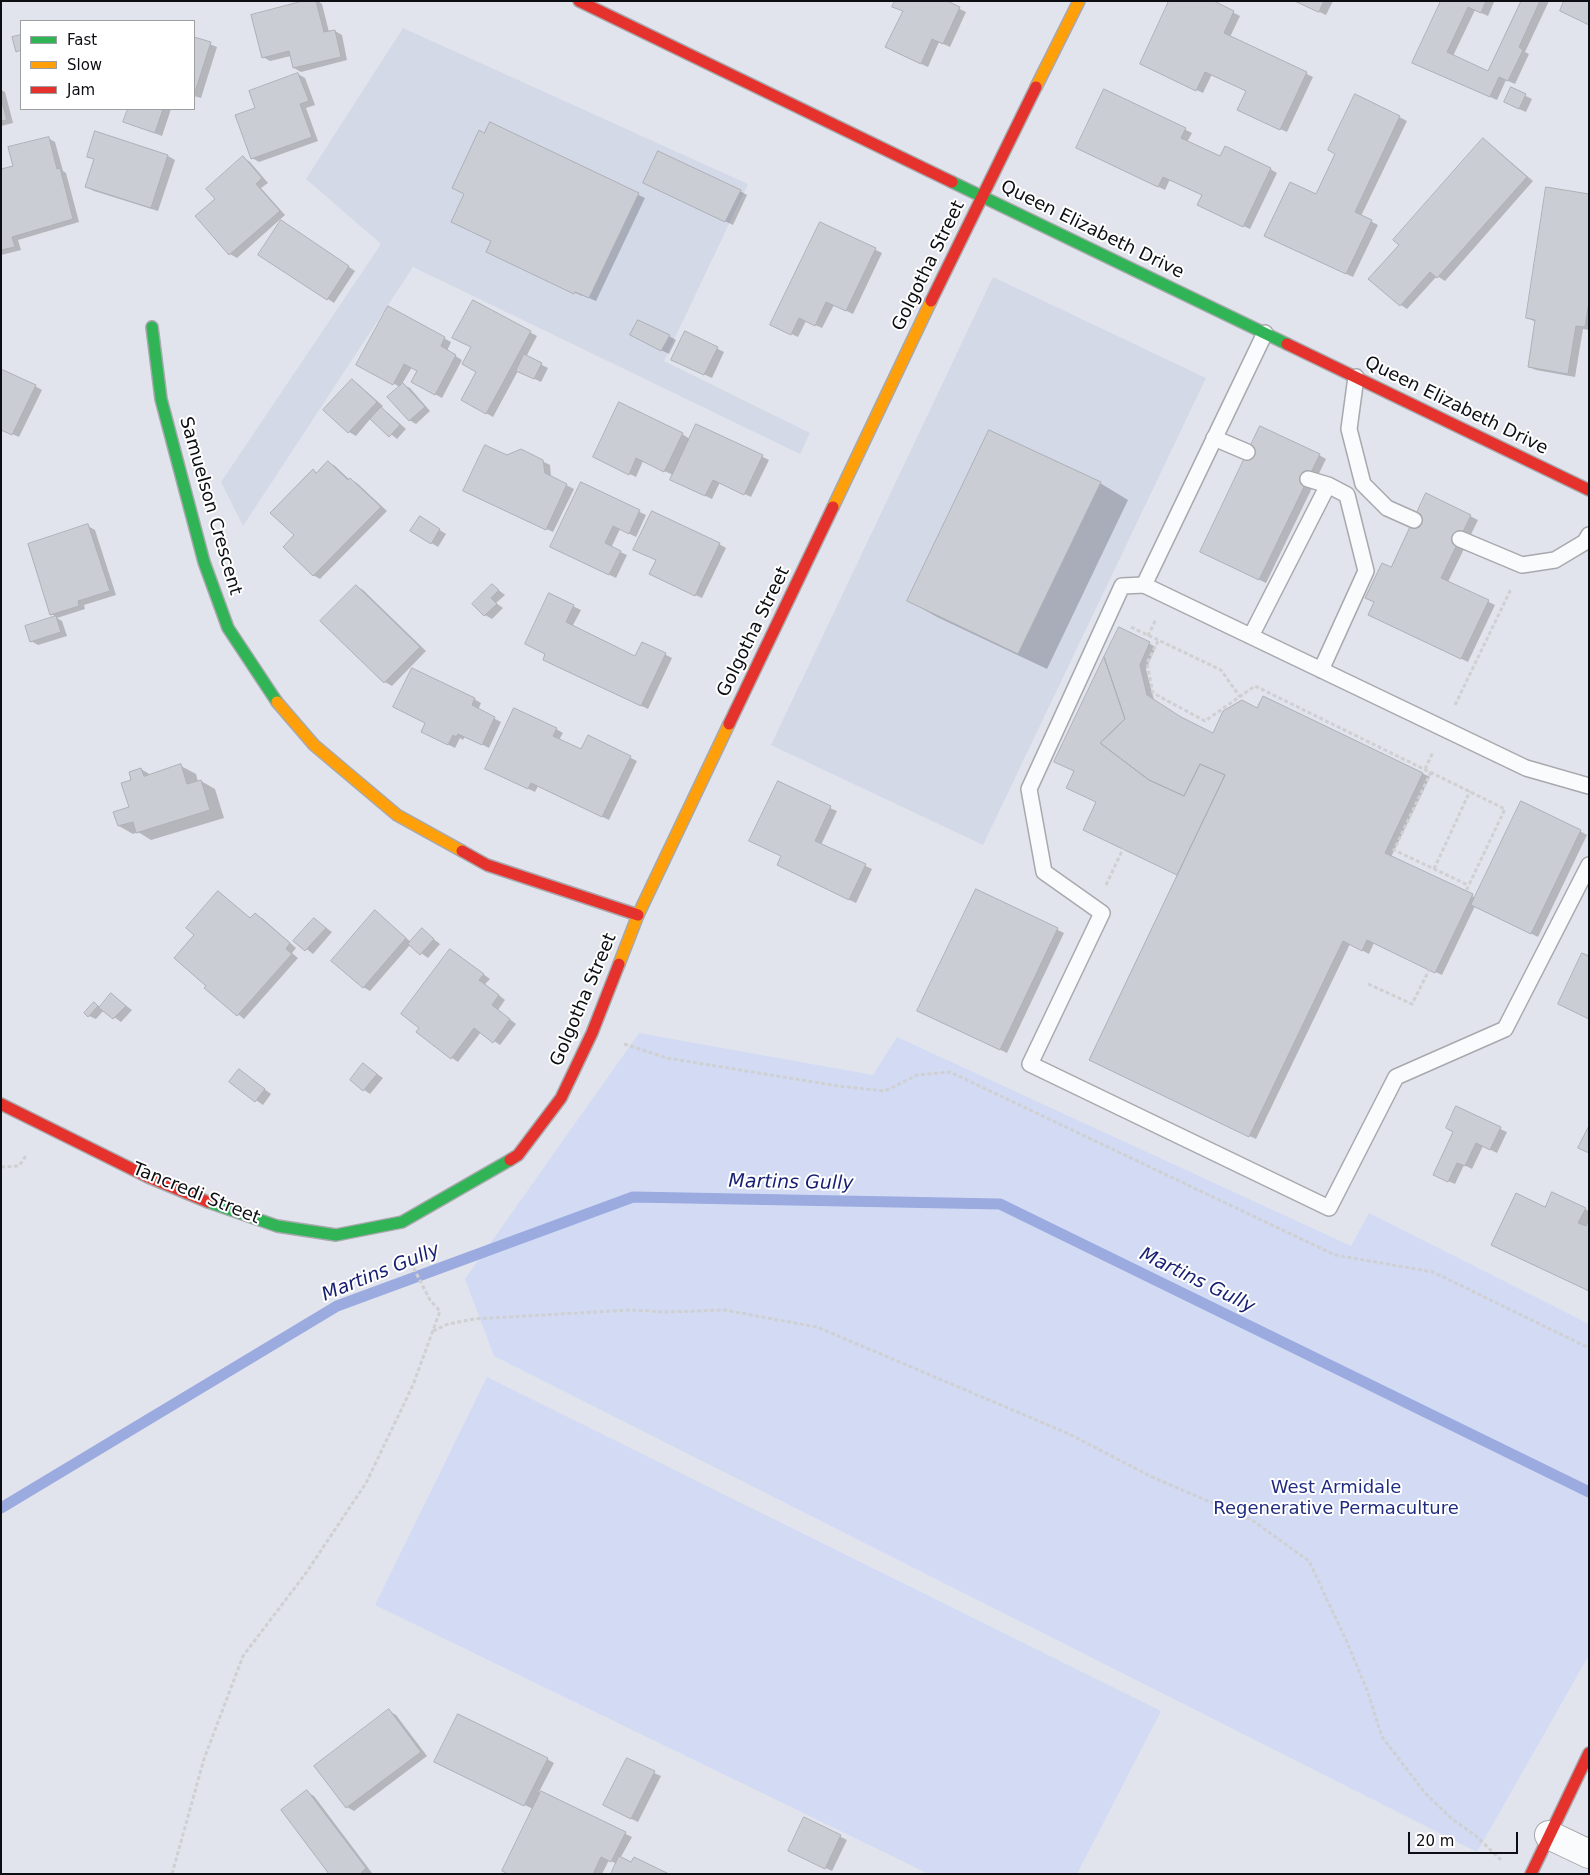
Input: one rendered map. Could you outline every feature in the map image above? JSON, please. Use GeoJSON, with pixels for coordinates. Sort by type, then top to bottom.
{"type":"FeatureCollection","features":[{"type":"Feature","properties":{"kind":"street","name":"Queen Elizabeth Drive"},"geometry":{"type":"LineString","coordinates":[[579,1],[1589,490]]}},
{"type":"Feature","properties":{"kind":"street","name":"Golgotha Street"},"geometry":{"type":"LineString","coordinates":[[402,1222],[518,1155],[561,1098],[592,1032],[638,915],[982,197],[1079,1]]}},
{"type":"Feature","properties":{"kind":"street","name":"Samuelson Crescent"},"geometry":{"type":"LineString","coordinates":[[152,327],[161,399],[204,562],[228,628],[278,703],[314,746],[397,814],[487,865],[638,915]]}},
{"type":"Feature","properties":{"kind":"street","name":"Tancredi Street"},"geometry":{"type":"LineString","coordinates":[[1,1104],[148,1177],[207,1202],[277,1226],[336,1234],[402,1222]]}},
{"type":"Feature","properties":{"kind":"street"},"geometry":{"type":"LineString","coordinates":[[1531,1874],[1589,1753]]}},
{"type":"Feature","properties":{"kind":"street"},"geometry":{"type":"LineString","coordinates":[[1549,1835],[1589,1854]]}},
{"type":"Feature","properties":{"kind":"lane"},"geometry":{"type":"LineString","coordinates":[[1144,585],[1265,333]]}},
{"type":"Feature","properties":{"kind":"lane"},"geometry":{"type":"LineString","coordinates":[[1356,377],[1349,429],[1363,484],[1387,508],[1414,520]]}},
{"type":"Feature","properties":{"kind":"lane"},"geometry":{"type":"LineString","coordinates":[[1214,438],[1247,452]]}},
{"type":"Feature","properties":{"kind":"lane"},"geometry":{"type":"LineString","coordinates":[[1308,479],[1328,485],[1347,495],[1366,571],[1321,670]]}},
{"type":"Feature","properties":{"kind":"lane"},"geometry":{"type":"LineString","coordinates":[[1347,495],[1363,484]]}},
{"type":"Feature","properties":{"kind":"lane"},"geometry":{"type":"LineString","coordinates":[[1251,636],[1328,485]]}},
{"type":"Feature","properties":{"kind":"lane"},"geometry":{"type":"LineString","coordinates":[[1460,539],[1522,565],[1555,560],[1584,542],[1589,535]]}},
{"type":"Feature","properties":{"kind":"lane"},"geometry":{"type":"LineString","coordinates":[[1589,786],[1526,768],[1144,585],[1122,586],[1029,789],[1044,872],[1102,913],[1030,1064],[1329,1208],[1396,1077],[1506,1029],[1589,865]]}},
{"type":"Feature","properties":{"kind":"path"},"geometry":{"type":"LineString","coordinates":[[1453,711],[1522,565]]}},
{"type":"Feature","properties":{"kind":"path"},"geometry":{"type":"LineString","coordinates":[[1130,626],[1221,670],[1240,697]]}},
{"type":"Feature","properties":{"kind":"path"},"geometry":{"type":"LineString","coordinates":[[1148,636],[1152,627]]}},
{"type":"Feature","properties":{"kind":"path"},"geometry":{"type":"LineString","coordinates":[[1158,641],[1147,663],[1153,693],[1205,721],[1255,686],[1505,809],[1466,891]]}},
{"type":"Feature","properties":{"kind":"path"},"geometry":{"type":"LineString","coordinates":[[1425,769],[1427,764]]}},
{"type":"Feature","properties":{"kind":"path"},"geometry":{"type":"LineString","coordinates":[[1431,772],[1394,850],[1468,886]]}},
{"type":"Feature","properties":{"kind":"path"},"geometry":{"type":"LineString","coordinates":[[1434,869],[1470,792]]}},
{"type":"Feature","properties":{"kind":"path"},"geometry":{"type":"LineString","coordinates":[[1107,883],[1123,849]]}},
{"type":"Feature","properties":{"kind":"path"},"geometry":{"type":"LineString","coordinates":[[1368,984],[1412,1004],[1429,970]]}},
{"type":"Feature","properties":{"kind":"path"},"geometry":{"type":"LineString","coordinates":[[621,1043],[667,1058],[885,1092],[917,1075],[950,1072],[1335,1255],[1433,1272],[1589,1348]]}},
{"type":"Feature","properties":{"kind":"path"},"geometry":{"type":"LineString","coordinates":[[1,1167],[19,1166],[29,1150]]}},
{"type":"Feature","properties":{"kind":"path"},"geometry":{"type":"LineString","coordinates":[[172,1874],[204,1759],[243,1656],[306,1573],[366,1483],[413,1385],[440,1312],[430,1300],[410,1261]]}},
{"type":"Feature","properties":{"kind":"path"},"geometry":{"type":"LineString","coordinates":[[433,1331],[448,1324],[474,1319],[630,1310],[665,1312],[724,1310],[817,1328],[1067,1433],[1152,1477],[1252,1520],[1309,1561],[1367,1690],[1382,1737],[1425,1793],[1452,1819],[1476,1836],[1498,1859]]}},
{"type":"Feature","properties":{"kind":"shaded area"},"geometry":{"type":"Polygon","coordinates":[[[403,28],[748,184],[664,361],[810,433],[800,454],[413,267],[243,526],[221,482],[381,244],[306,179],[403,28]]]}},
{"type":"Feature","properties":{"kind":"shaded area"},"geometry":{"type":"Polygon","coordinates":[[[993,277],[1206,378],[983,845],[771,745],[993,277]]]}},
{"type":"Feature","properties":{"kind":"green space","name":"West Armidale Regenerative Permaculture"},"geometry":{"type":"Polygon","coordinates":[[[639,1033],[873,1075],[897,1037],[1351,1246],[1369,1213],[1589,1324],[1589,1655],[1477,1852],[494,1356],[465,1279],[639,1033]]]}},
{"type":"Feature","properties":{"kind":"green space"},"geometry":{"type":"Polygon","coordinates":[[[487,1377],[1161,1711],[1077,1874],[929,1874],[375,1605],[487,1377]]]}},
{"type":"Feature","properties":{"kind":"building"},"geometry":{"type":"Polygon","coordinates":[[[303,1],[316,1],[324,32],[335,30],[341,57],[293,68],[289,51],[262,58],[251,15],[303,1]]]}},
{"type":"Feature","properties":{"kind":"building"},"geometry":{"type":"Polygon","coordinates":[[[895,1],[947,1],[960,7],[943,44],[932,39],[921,64],[885,47],[903,11],[892,7],[895,1]]]}},
{"type":"Feature","properties":{"kind":"building"},"geometry":{"type":"Polygon","coordinates":[[[1169,1],[1214,1],[1234,11],[1224,33],[1307,72],[1280,130],[1237,110],[1246,91],[1205,72],[1196,91],[1140,64],[1169,1]]]}},
{"type":"Feature","properties":{"kind":"building"},"geometry":{"type":"Polygon","coordinates":[[[1295,1],[1324,1],[1319,12],[1295,1]]]}},
{"type":"Feature","properties":{"kind":"building"},"geometry":{"type":"Polygon","coordinates":[[[1441,1],[1486,1],[1481,13],[1468,7],[1447,52],[1488,71],[1521,1],[1540,1],[1519,47],[1523,50],[1508,81],[1499,77],[1490,97],[1412,63],[1441,1]]]}},
{"type":"Feature","properties":{"kind":"building"},"geometry":{"type":"Polygon","coordinates":[[[1564,1],[1589,1],[1589,25],[1560,11],[1564,1]]]}},
{"type":"Feature","properties":{"kind":"building"},"geometry":{"type":"Polygon","coordinates":[[[20,35],[20,50],[16,52],[12,37],[20,35]]]}},
{"type":"Feature","properties":{"kind":"building"},"geometry":{"type":"Polygon","coordinates":[[[195,37],[211,42],[195,92],[195,37]]]}},
{"type":"Feature","properties":{"kind":"building"},"geometry":{"type":"Polygon","coordinates":[[[298,73],[309,101],[300,104],[312,137],[251,159],[235,115],[255,108],[249,91],[298,73]]]}},
{"type":"Feature","properties":{"kind":"building"},"geometry":{"type":"Polygon","coordinates":[[[1511,87],[1526,94],[1519,109],[1504,102],[1511,87]]]}},
{"type":"Feature","properties":{"kind":"building"},"geometry":{"type":"Polygon","coordinates":[[[1104,89],[1186,128],[1181,138],[1220,156],[1225,146],[1271,168],[1243,227],[1197,205],[1202,195],[1163,177],[1158,187],[1076,148],[1104,89]]]}},
{"type":"Feature","properties":{"kind":"building"},"geometry":{"type":"Polygon","coordinates":[[[1355,94],[1400,116],[1355,212],[1372,220],[1346,274],[1264,236],[1290,182],[1316,194],[1335,154],[1328,150],[1355,94]]]}},
{"type":"Feature","properties":{"kind":"building"},"geometry":{"type":"Polygon","coordinates":[[[1,99],[7,120],[1,121],[1,99]]]}},
{"type":"Feature","properties":{"kind":"building"},"geometry":{"type":"Polygon","coordinates":[[[128,110],[163,110],[155,133],[123,122],[128,110]]]}},
{"type":"Feature","properties":{"kind":"building"},"geometry":{"type":"Polygon","coordinates":[[[490,122],[639,193],[589,298],[575,292],[574,294],[486,252],[491,241],[451,222],[464,194],[452,188],[479,130],[484,133],[490,122]]]}},
{"type":"Feature","properties":{"kind":"building"},"geometry":{"type":"Polygon","coordinates":[[[95,131],[168,155],[151,208],[85,187],[94,159],[87,157],[95,131]]]}},
{"type":"Feature","properties":{"kind":"building"},"geometry":{"type":"Polygon","coordinates":[[[49,137],[57,169],[60,168],[73,219],[12,237],[15,247],[1,250],[1,169],[13,166],[8,147],[49,137]]]}},
{"type":"Feature","properties":{"kind":"building"},"geometry":{"type":"Polygon","coordinates":[[[1483,138],[1527,177],[1437,278],[1430,272],[1400,306],[1368,279],[1399,245],[1393,240],[1483,138]]]}},
{"type":"Feature","properties":{"kind":"building"},"geometry":{"type":"Polygon","coordinates":[[[658,151],[741,190],[725,222],[643,183],[658,151]]]}},
{"type":"Feature","properties":{"kind":"building"},"geometry":{"type":"Polygon","coordinates":[[[243,156],[262,178],[256,184],[280,211],[229,255],[195,216],[215,199],[206,189],[243,156]]]}},
{"type":"Feature","properties":{"kind":"building"},"geometry":{"type":"Polygon","coordinates":[[[1546,187],[1589,194],[1589,302],[1585,327],[1576,326],[1568,374],[1528,367],[1535,320],[1526,318],[1546,187]]]}},
{"type":"Feature","properties":{"kind":"building"},"geometry":{"type":"Polygon","coordinates":[[[281,220],[349,266],[327,300],[258,255],[281,220]]]}},
{"type":"Feature","properties":{"kind":"building"},"geometry":{"type":"Polygon","coordinates":[[[820,222],[876,248],[846,311],[826,302],[815,326],[799,318],[791,335],[770,325],[820,222]]]}},
{"type":"Feature","properties":{"kind":"building"},"geometry":{"type":"Polygon","coordinates":[[[473,300],[531,331],[486,414],[461,400],[476,372],[462,364],[471,347],[452,338],[473,300]]]}},
{"type":"Feature","properties":{"kind":"building"},"geometry":{"type":"Polygon","coordinates":[[[388,306],[445,337],[441,346],[456,355],[435,395],[411,382],[417,371],[404,364],[393,385],[356,365],[388,306]]]}},
{"type":"Feature","properties":{"kind":"building"},"geometry":{"type":"Polygon","coordinates":[[[638,320],[670,335],[661,351],[630,335],[638,320]]]}},
{"type":"Feature","properties":{"kind":"building"},"geometry":{"type":"Polygon","coordinates":[[[685,331],[718,347],[704,375],[671,360],[685,331]]]}},
{"type":"Feature","properties":{"kind":"building"},"geometry":{"type":"Polygon","coordinates":[[[524,354],[542,363],[534,379],[516,371],[524,354]]]}},
{"type":"Feature","properties":{"kind":"building"},"geometry":{"type":"Polygon","coordinates":[[[1,369],[36,385],[12,435],[1,430],[1,369]]]}},
{"type":"Feature","properties":{"kind":"building"},"geometry":{"type":"Polygon","coordinates":[[[352,379],[377,402],[348,433],[323,410],[352,379]]]}},
{"type":"Feature","properties":{"kind":"building"},"geometry":{"type":"Polygon","coordinates":[[[403,383],[425,407],[409,421],[387,397],[403,383]]]}},
{"type":"Feature","properties":{"kind":"building"},"geometry":{"type":"Polygon","coordinates":[[[619,402],[683,433],[664,472],[636,458],[629,475],[593,457],[619,402]]]}},
{"type":"Feature","properties":{"kind":"building"},"geometry":{"type":"Polygon","coordinates":[[[381,407],[400,425],[389,437],[370,419],[381,407]]]}},
{"type":"Feature","properties":{"kind":"building"},"geometry":{"type":"Polygon","coordinates":[[[696,424],[763,455],[744,495],[713,480],[705,496],[670,480],[696,424]]]}},
{"type":"Feature","properties":{"kind":"building"},"geometry":{"type":"Polygon","coordinates":[[[1260,426],[1320,454],[1259,580],[1200,552],[1260,426]]]}},
{"type":"Feature","properties":{"kind":"building"},"geometry":{"type":"Polygon","coordinates":[[[989,430],[1101,482],[1018,654],[907,601],[989,430]]]}},
{"type":"Feature","properties":{"kind":"building"},"geometry":{"type":"Polygon","coordinates":[[[485,445],[507,455],[521,449],[543,460],[545,473],[567,484],[546,530],[463,491],[485,445]]]}},
{"type":"Feature","properties":{"kind":"building"},"geometry":{"type":"Polygon","coordinates":[[[328,461],[348,480],[350,478],[381,507],[313,576],[283,547],[294,535],[270,513],[313,469],[316,473],[328,461]]]}},
{"type":"Feature","properties":{"kind":"building"},"geometry":{"type":"Polygon","coordinates":[[[581,482],[640,510],[629,534],[613,526],[605,543],[621,551],[609,575],[550,547],[581,482]]]}},
{"type":"Feature","properties":{"kind":"building"},"geometry":{"type":"Polygon","coordinates":[[[1426,493],[1471,515],[1441,578],[1489,600],[1461,659],[1368,615],[1374,602],[1365,598],[1382,563],[1391,567],[1426,493]]]}},
{"type":"Feature","properties":{"kind":"building"},"geometry":{"type":"Polygon","coordinates":[[[652,511],[720,543],[695,596],[649,574],[656,560],[633,550],[652,511]]]}},
{"type":"Feature","properties":{"kind":"building"},"geometry":{"type":"Polygon","coordinates":[[[420,516],[440,529],[431,544],[410,531],[420,516]]]}},
{"type":"Feature","properties":{"kind":"building"},"geometry":{"type":"Polygon","coordinates":[[[88,524],[110,591],[78,601],[79,606],[50,615],[28,544],[88,524]]]}},
{"type":"Feature","properties":{"kind":"building"},"geometry":{"type":"Polygon","coordinates":[[[492,584],[499,590],[491,598],[497,604],[484,616],[472,604],[492,584]]]}},
{"type":"Feature","properties":{"kind":"building"},"geometry":{"type":"Polygon","coordinates":[[[356,585],[420,647],[384,683],[320,621],[356,585]]]}},
{"type":"Feature","properties":{"kind":"building"},"geometry":{"type":"Polygon","coordinates":[[[549,593],[574,605],[566,622],[635,656],[642,642],[666,653],[641,706],[543,660],[545,654],[525,644],[549,593]]]}},
{"type":"Feature","properties":{"kind":"building"},"geometry":{"type":"Polygon","coordinates":[[[56,616],[61,632],[30,642],[25,626],[56,616]]]}},
{"type":"Feature","properties":{"kind":"building"},"geometry":{"type":"Polygon","coordinates":[[[1119,627],[1150,642],[1140,665],[1147,695],[1181,717],[1213,733],[1223,711],[1242,700],[1257,708],[1263,696],[1423,773],[1385,853],[1473,894],[1435,973],[1367,940],[1362,951],[1343,941],[1249,1137],[1089,1060],[1225,775],[1200,764],[1184,796],[1149,780],[1100,743],[1125,719],[1104,657],[1119,627]]]}},
{"type":"Feature","properties":{"kind":"building"},"geometry":{"type":"Polygon","coordinates":[[[1104,657],[1125,719],[1100,743],[1149,780],[1184,796],[1200,764],[1225,775],[1177,875],[1083,830],[1096,802],[1066,788],[1074,771],[1054,762],[1104,657]]]}},
{"type":"Feature","properties":{"kind":"building"},"geometry":{"type":"Polygon","coordinates":[[[412,668],[475,698],[472,705],[495,717],[482,745],[458,734],[456,737],[453,735],[448,745],[421,732],[425,723],[393,707],[412,668]]]}},
{"type":"Feature","properties":{"kind":"building"},"geometry":{"type":"Polygon","coordinates":[[[514,708],[557,728],[553,736],[581,749],[588,735],[631,756],[602,817],[531,783],[528,789],[485,769],[514,708]]]}},
{"type":"Feature","properties":{"kind":"building"},"geometry":{"type":"Polygon","coordinates":[[[181,764],[187,784],[201,780],[210,810],[136,833],[133,822],[118,826],[113,812],[129,807],[121,783],[131,780],[129,772],[141,768],[144,776],[181,764]]]}},
{"type":"Feature","properties":{"kind":"building"},"geometry":{"type":"Polygon","coordinates":[[[778,781],[831,806],[815,841],[866,864],[849,900],[777,865],[781,856],[749,841],[778,781]]]}},
{"type":"Feature","properties":{"kind":"building"},"geometry":{"type":"Polygon","coordinates":[[[1521,801],[1581,830],[1531,934],[1471,905],[1521,801]]]}},
{"type":"Feature","properties":{"kind":"building"},"geometry":{"type":"Polygon","coordinates":[[[976,889],[1058,928],[1000,1050],[917,1011],[976,889]]]}},
{"type":"Feature","properties":{"kind":"building"},"geometry":{"type":"Polygon","coordinates":[[[218,891],[250,918],[255,913],[290,943],[286,949],[292,954],[237,1016],[204,988],[206,986],[174,958],[194,935],[186,928],[218,891]]]}},
{"type":"Feature","properties":{"kind":"building"},"geometry":{"type":"Polygon","coordinates":[[[375,910],[406,938],[363,988],[331,961],[375,910]]]}},
{"type":"Feature","properties":{"kind":"building"},"geometry":{"type":"Polygon","coordinates":[[[314,918],[326,928],[305,951],[293,941],[314,918]]]}},
{"type":"Feature","properties":{"kind":"building"},"geometry":{"type":"Polygon","coordinates":[[[422,928],[434,939],[420,955],[408,944],[422,928]]]}},
{"type":"Feature","properties":{"kind":"building"},"geometry":{"type":"Polygon","coordinates":[[[450,949],[484,974],[479,980],[499,995],[492,1005],[510,1019],[493,1043],[474,1028],[451,1059],[416,1032],[419,1028],[401,1014],[450,949]]]}},
{"type":"Feature","properties":{"kind":"building"},"geometry":{"type":"Polygon","coordinates":[[[1582,953],[1589,956],[1589,1019],[1558,1004],[1582,953]]]}},
{"type":"Feature","properties":{"kind":"building"},"geometry":{"type":"Polygon","coordinates":[[[111,993],[126,1006],[113,1019],[99,1008],[111,993]]]}},
{"type":"Feature","properties":{"kind":"building"},"geometry":{"type":"Polygon","coordinates":[[[94,1002],[98,1006],[88,1017],[84,1013],[94,1002]]]}},
{"type":"Feature","properties":{"kind":"building"},"geometry":{"type":"Polygon","coordinates":[[[363,1063],[377,1074],[363,1091],[350,1080],[363,1063]]]}},
{"type":"Feature","properties":{"kind":"building"},"geometry":{"type":"Polygon","coordinates":[[[239,1069],[265,1089],[255,1102],[229,1082],[239,1069]]]}},
{"type":"Feature","properties":{"kind":"building"},"geometry":{"type":"Polygon","coordinates":[[[1456,1106],[1501,1127],[1490,1150],[1476,1143],[1465,1166],[1457,1163],[1448,1182],[1433,1175],[1453,1132],[1446,1128],[1456,1106]]]}},
{"type":"Feature","properties":{"kind":"building"},"geometry":{"type":"Polygon","coordinates":[[[1589,1126],[1589,1153],[1578,1148],[1589,1126]]]}},
{"type":"Feature","properties":{"kind":"building"},"geometry":{"type":"Polygon","coordinates":[[[1552,1192],[1586,1208],[1578,1223],[1586,1226],[1589,1220],[1589,1291],[1491,1245],[1516,1193],[1545,1207],[1552,1192]]]}},
{"type":"Feature","properties":{"kind":"building"},"geometry":{"type":"Polygon","coordinates":[[[389,1709],[421,1752],[346,1808],[314,1766],[389,1709]]]}},
{"type":"Feature","properties":{"kind":"building"},"geometry":{"type":"Polygon","coordinates":[[[458,1714],[548,1758],[524,1806],[434,1762],[458,1714]]]}},
{"type":"Feature","properties":{"kind":"building"},"geometry":{"type":"Polygon","coordinates":[[[627,1758],[655,1771],[631,1819],[603,1805],[627,1758]]]}},
{"type":"Feature","properties":{"kind":"building"},"geometry":{"type":"Polygon","coordinates":[[[307,1790],[366,1868],[360,1874],[329,1874],[281,1810],[307,1790]]]}},
{"type":"Feature","properties":{"kind":"building"},"geometry":{"type":"Polygon","coordinates":[[[541,1791],[626,1832],[611,1862],[601,1857],[593,1874],[508,1874],[502,1871],[541,1791]]]}},
{"type":"Feature","properties":{"kind":"building"},"geometry":{"type":"Polygon","coordinates":[[[804,1817],[841,1835],[825,1869],[788,1851],[804,1817]]]}},
{"type":"Feature","properties":{"kind":"building"},"geometry":{"type":"Polygon","coordinates":[[[619,1856],[631,1862],[634,1857],[669,1874],[611,1874],[619,1856]]]}},
{"type":"Feature","properties":{"kind":"waterway","name":"Martins Gully"},"geometry":{"type":"LineString","coordinates":[[1,1508],[337,1306],[633,1197],[1000,1204],[1589,1492]]}},
{"type":"Feature","properties":{"kind":"traffic: fast"},"geometry":{"type":"LineString","coordinates":[[952,182],[1287,344]]}},
{"type":"Feature","properties":{"kind":"traffic: fast"},"geometry":{"type":"LineString","coordinates":[[152,327],[161,399],[204,562],[228,628],[277,702]]}},
{"type":"Feature","properties":{"kind":"traffic: fast"},"geometry":{"type":"LineString","coordinates":[[208,1202],[277,1226],[336,1235],[402,1222],[510,1160]]}},
{"type":"Feature","properties":{"kind":"traffic: slow"},"geometry":{"type":"LineString","coordinates":[[1036,87],[1079,1]]}},
{"type":"Feature","properties":{"kind":"traffic: slow"},"geometry":{"type":"LineString","coordinates":[[833,507],[931,301]]}},
{"type":"Feature","properties":{"kind":"traffic: slow"},"geometry":{"type":"LineString","coordinates":[[277,702],[314,745],[397,815],[462,851]]}},
{"type":"Feature","properties":{"kind":"traffic: slow"},"geometry":{"type":"LineString","coordinates":[[619,964],[638,915],[729,724]]}},
{"type":"Feature","properties":{"kind":"traffic: jam"},"geometry":{"type":"LineString","coordinates":[[579,1],[952,182]]}},
{"type":"Feature","properties":{"kind":"traffic: jam"},"geometry":{"type":"LineString","coordinates":[[931,301],[1036,87]]}},
{"type":"Feature","properties":{"kind":"traffic: jam"},"geometry":{"type":"LineString","coordinates":[[1287,344],[1589,490]]}},
{"type":"Feature","properties":{"kind":"traffic: jam"},"geometry":{"type":"LineString","coordinates":[[729,724],[833,507]]}},
{"type":"Feature","properties":{"kind":"traffic: jam"},"geometry":{"type":"LineString","coordinates":[[462,851],[487,865],[638,915]]}},
{"type":"Feature","properties":{"kind":"traffic: jam"},"geometry":{"type":"LineString","coordinates":[[510,1160],[518,1155],[561,1098],[592,1033],[619,964]]}},
{"type":"Feature","properties":{"kind":"traffic: jam"},"geometry":{"type":"LineString","coordinates":[[1,1104],[148,1177],[208,1202]]}},
{"type":"Feature","properties":{"kind":"traffic: jam"},"geometry":{"type":"LineString","coordinates":[[1531,1874],[1589,1753]]}}]}
